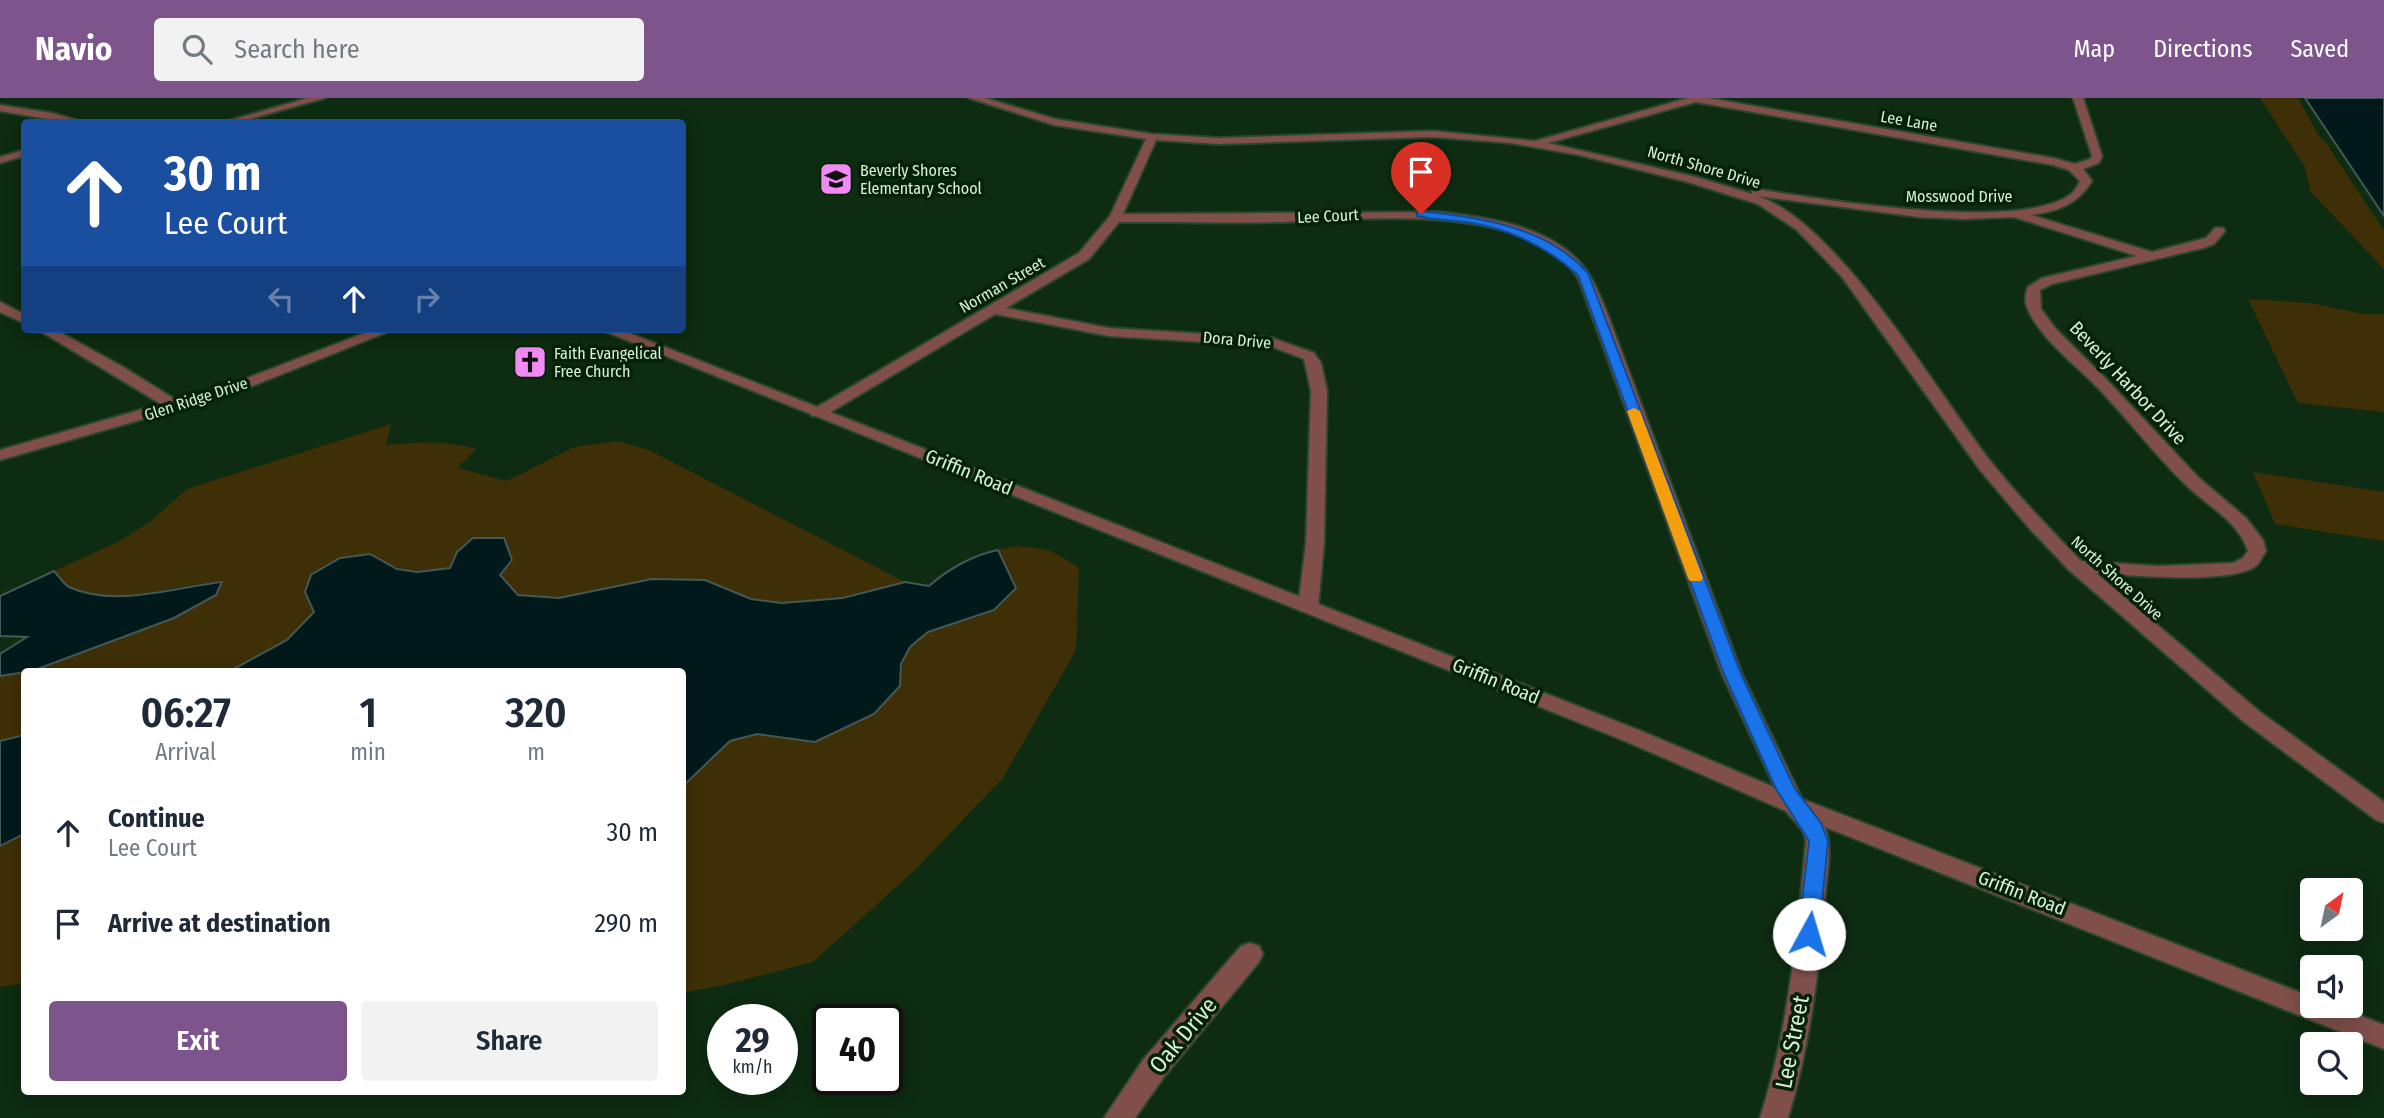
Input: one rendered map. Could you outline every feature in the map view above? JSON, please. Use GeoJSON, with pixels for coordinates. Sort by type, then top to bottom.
{"type":"FeatureCollection","features":[{"type":"Feature","properties":{"kind":"street"},"geometry":{"type":"LineString","coordinates":[[240,119],[320,98]]}},
{"type":"Feature","properties":{"kind":"street","name":"North Shore Drive"},"geometry":{"type":"LineString","coordinates":[[974,98],[1054,122],[1152,137],[1219,141],[1433,134],[1535,144],[1716,185],[1749,196],[1780,211],[1801,227],[1847,274],[1986,466],[2036,525],[2076,566],[2252,717],[2384,814]]}},
{"type":"Feature","properties":{"kind":"street"},"geometry":{"type":"LineString","coordinates":[[1535,144],[1698,98]]}},
{"type":"Feature","properties":{"kind":"street","name":"Lee Lane"},"geometry":{"type":"LineString","coordinates":[[1698,98],[2040,159],[2074,168]]}},
{"type":"Feature","properties":{"kind":"street"},"geometry":{"type":"LineString","coordinates":[[2074,168],[2088,164],[2097,156],[2078,98]]}},
{"type":"Feature","properties":{"kind":"street"},"geometry":{"type":"LineString","coordinates":[[0,108],[64,119]]}},
{"type":"Feature","properties":{"kind":"street","name":"Norman Street"},"geometry":{"type":"LineString","coordinates":[[818,412],[1084,256],[1097,245],[1116,218],[1152,137]]}},
{"type":"Feature","properties":{"kind":"street"},"geometry":{"type":"LineString","coordinates":[[0,160],[21,154]]}},
{"type":"Feature","properties":{"kind":"street","name":"Mosswood Drive"},"geometry":{"type":"LineString","coordinates":[[1716,185],[1882,211],[1963,215],[2012,213],[2046,207],[2077,195],[2086,181],[2084,175],[2074,168]]}},
{"type":"Feature","properties":{"kind":"street","name":"Lee Court"},"geometry":{"type":"LineString","coordinates":[[1116,218],[1312,218],[1402,213],[1447,216],[1518,231],[1558,251],[1574,263],[1583,273],[1599,310],[1732,674],[1794,805]]}},
{"type":"Feature","properties":{"kind":"street"},"geometry":{"type":"LineString","coordinates":[[2012,213],[2149,256],[2210,241],[2219,230]]}},
{"type":"Feature","properties":{"kind":"street","name":"Beverly Harbor Drive"},"geometry":{"type":"LineString","coordinates":[[2076,566],[2158,572],[2212,570],[2236,568],[2250,562],[2257,551],[2255,540],[2243,525],[2162,452],[2104,385],[2062,344],[2038,314],[2032,301],[2035,287],[2048,281],[2149,256]]}},
{"type":"Feature","properties":{"kind":"street"},"geometry":{"type":"LineString","coordinates":[[0,306],[21,317]]}},
{"type":"Feature","properties":{"kind":"street","name":"Dora Drive"},"geometry":{"type":"LineString","coordinates":[[994,310],[1109,332],[1272,342],[1293,347],[1309,356],[1314,363],[1319,391],[1315,426],[1315,543],[1308,607]]}},
{"type":"Feature","properties":{"kind":"street"},"geometry":{"type":"LineString","coordinates":[[51,333],[118,370],[176,407]]}},
{"type":"Feature","properties":{"kind":"street","name":"Glen Ridge Drive"},"geometry":{"type":"LineString","coordinates":[[0,455],[176,407],[245,384],[378,333]]}},
{"type":"Feature","properties":{"kind":"street","name":"Griffin Road"},"geometry":{"type":"LineString","coordinates":[[616,333],[1633,736],[1794,805],[2384,1037]]}},
{"type":"Feature","properties":{"kind":"street","name":"Lee Street"},"geometry":{"type":"LineString","coordinates":[[1774,1118],[1786,1083],[1804,981],[1818,841],[1814,828],[1794,805]]}},
{"type":"Feature","properties":{"kind":"street","name":"Oak Drive"},"geometry":{"type":"LineString","coordinates":[[1118,1118],[1153,1069],[1250,954]]}},
{"type":"Feature","properties":{"kind":"shaded area"},"geometry":{"type":"Polygon","coordinates":[[[2260,98],[2298,98],[2320,138],[2325,141],[2384,231],[2384,269],[2311,192],[2304,165],[2260,98]]]}},
{"type":"Feature","properties":{"kind":"shaded area"},"geometry":{"type":"Polygon","coordinates":[[[2248,299],[2311,303],[2363,314],[2384,314],[2384,412],[2298,403],[2248,299]]]}},
{"type":"Feature","properties":{"kind":"shaded area"},"geometry":{"type":"Polygon","coordinates":[[[391,424],[386,445],[431,442],[476,449],[457,468],[507,481],[574,447],[618,441],[649,450],[905,582],[843,598],[782,603],[751,599],[705,580],[652,579],[559,598],[517,595],[500,575],[457,552],[451,568],[418,571],[392,565],[370,554],[305,592],[314,612],[287,640],[235,668],[37,668],[174,618],[222,582],[107,596],[69,587],[54,571],[120,541],[151,521],[187,489],[391,424]]]}},
{"type":"Feature","properties":{"kind":"shaded area"},"geometry":{"type":"Polygon","coordinates":[[[2253,472],[2384,492],[2384,541],[2275,524],[2253,472]]]}},
{"type":"Feature","properties":{"kind":"shaded area"},"geometry":{"type":"Polygon","coordinates":[[[1017,546],[1049,550],[1079,567],[1076,650],[1003,778],[915,870],[813,962],[686,992],[686,782],[730,741],[757,734],[815,742],[900,686],[903,664],[910,649],[919,639],[930,632],[992,611],[1016,588],[998,550],[1017,546]]]}},
{"type":"Feature","properties":{"kind":"shaded area"},"geometry":{"type":"Polygon","coordinates":[[[21,672],[21,736],[0,741],[0,676],[21,672]]]}},
{"type":"Feature","properties":{"kind":"shaded area"},"geometry":{"type":"Polygon","coordinates":[[[21,836],[21,984],[0,987],[0,846],[21,836]]]}},
{"type":"Feature","properties":{"kind":"water"},"geometry":{"type":"Polygon","coordinates":[[[2305,98],[2384,98],[2384,216],[2305,98]]]}},
{"type":"Feature","properties":{"kind":"water"},"geometry":{"type":"Polygon","coordinates":[[[473,538],[504,538],[512,560],[500,575],[518,595],[559,598],[652,579],[705,580],[751,599],[782,603],[843,598],[905,582],[929,586],[961,564],[998,550],[1016,588],[994,610],[928,632],[910,647],[901,664],[900,686],[874,714],[815,742],[757,734],[730,741],[686,783],[686,668],[235,668],[287,640],[314,612],[305,592],[311,575],[340,558],[370,554],[397,569],[417,572],[450,568],[457,552],[473,538]]]}},
{"type":"Feature","properties":{"kind":"water"},"geometry":{"type":"Polygon","coordinates":[[[54,571],[69,587],[106,596],[145,594],[222,582],[216,595],[174,618],[40,668],[21,668],[21,673],[0,676],[0,654],[27,637],[0,636],[0,596],[54,571]]]}},
{"type":"Feature","properties":{"kind":"water"},"geometry":{"type":"Polygon","coordinates":[[[21,736],[21,836],[0,846],[0,741],[21,736]]]}},
{"type":"Feature","properties":{"kind":"slow traffic"},"geometry":{"type":"LineString","coordinates":[[1634,411],[1696,578]]}},
{"type":"Feature","properties":{"kind":"place","name":"Beverly Shores Elementary School"},"geometry":{"type":"Point","coordinates":[836,179]}},
{"type":"Feature","properties":{"kind":"place","name":"Faith Evangelical Free Church"},"geometry":{"type":"Point","coordinates":[530,362]}},
{"type":"Feature","properties":{"kind":"route"},"geometry":{"type":"LineString","coordinates":[[1421,214],[1473,220],[1518,231],[1558,251],[1583,273],[1599,310],[1621,378],[1732,674],[1794,805],[1814,828],[1818,841],[1809,934]]}}]}
